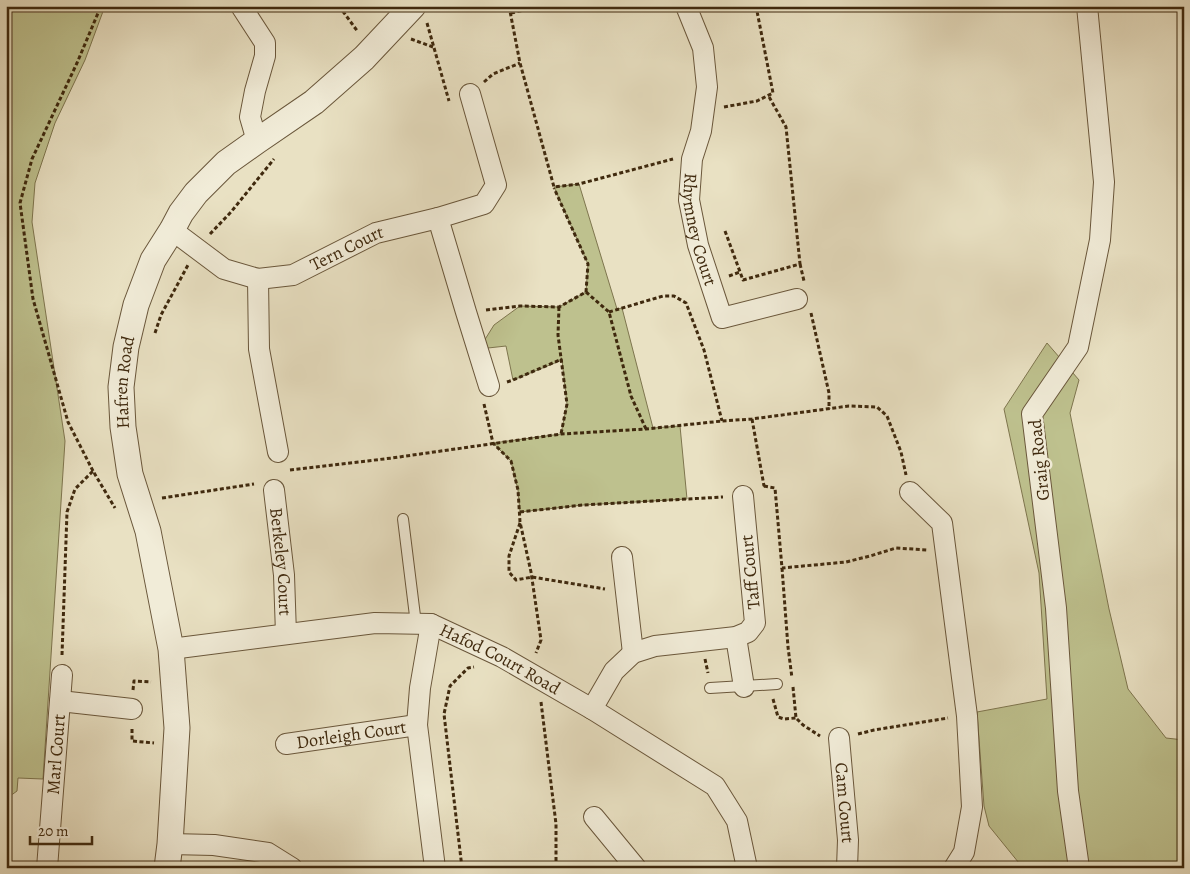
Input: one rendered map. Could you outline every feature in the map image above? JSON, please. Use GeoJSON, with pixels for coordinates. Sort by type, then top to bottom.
{"type":"FeatureCollection","features":[{"type":"Feature","properties":{"kind":"street"},"geometry":{"type":"LineString","coordinates":[[241,6],[265,43],[265,56],[250,117],[257,141]]}},
{"type":"Feature","properties":{"kind":"street","name":"Hafren Road"},"geometry":{"type":"LineString","coordinates":[[169,856],[177,728],[171,649],[148,531],[130,474],[123,427],[121,387],[126,347],[136,305],[153,260],[181,212],[196,193],[226,163],[314,102],[364,58],[413,6]]}},
{"type":"Feature","properties":{"kind":"street","name":"Rhymney Court"},"geometry":{"type":"LineString","coordinates":[[686,6],[703,48],[707,87],[701,131],[692,159],[689,200],[698,245],[722,318],[804,297]]}},
{"type":"Feature","properties":{"kind":"street","name":"Graig Road"},"geometry":{"type":"LineString","coordinates":[[1079,868],[1068,791],[1056,608],[1032,414],[1078,347],[1100,240],[1104,182],[1087,6]]}},
{"type":"Feature","properties":{"kind":"street","name":"Tern Court"},"geometry":{"type":"LineString","coordinates":[[172,230],[224,269],[258,280],[293,275],[376,234],[484,204],[496,186],[470,94]]}},
{"type":"Feature","properties":{"kind":"street"},"geometry":{"type":"LineString","coordinates":[[438,218],[489,386]]}},
{"type":"Feature","properties":{"kind":"street"},"geometry":{"type":"LineString","coordinates":[[258,280],[259,349],[278,452]]}},
{"type":"Feature","properties":{"kind":"street","name":"Berkeley Court"},"geometry":{"type":"LineString","coordinates":[[268,487],[284,575],[286,634]]}},
{"type":"Feature","properties":{"kind":"street"},"geometry":{"type":"LineString","coordinates":[[910,492],[942,523],[967,716],[972,806],[964,852],[954,868]]}},
{"type":"Feature","properties":{"kind":"street","name":"Taff Court"},"geometry":{"type":"LineString","coordinates":[[736,637],[748,632],[755,623],[743,496]]}},
{"type":"Feature","properties":{"kind":"street"},"geometry":{"type":"LineString","coordinates":[[622,557],[634,653]]}},
{"type":"Feature","properties":{"kind":"street","name":"Hafod Court Road"},"geometry":{"type":"LineString","coordinates":[[171,649],[375,623],[424,624],[502,657],[715,786],[737,821],[747,868]]}},
{"type":"Feature","properties":{"kind":"street","name":"Dorleigh Court"},"geometry":{"type":"LineString","coordinates":[[424,624],[417,725],[435,868]]}},
{"type":"Feature","properties":{"kind":"street"},"geometry":{"type":"LineString","coordinates":[[592,710],[614,672],[634,653],[654,646],[736,637],[744,687]]}},
{"type":"Feature","properties":{"kind":"street","name":"Marl Court"},"geometry":{"type":"LineString","coordinates":[[47,868],[62,676]]}},
{"type":"Feature","properties":{"kind":"street","name":"Marl Court"},"geometry":{"type":"LineString","coordinates":[[60,701],[132,710]]}},
{"type":"Feature","properties":{"kind":"street","name":"Dorleigh Court"},"geometry":{"type":"LineString","coordinates":[[286,744],[417,725]]}},
{"type":"Feature","properties":{"kind":"street","name":"Cam Court"},"geometry":{"type":"LineString","coordinates":[[839,738],[848,840],[846,868]]}},
{"type":"Feature","properties":{"kind":"street"},"geometry":{"type":"LineString","coordinates":[[594,817],[636,868]]}},
{"type":"Feature","properties":{"kind":"street"},"geometry":{"type":"LineString","coordinates":[[169,856],[214,846],[268,853],[292,868]]}},
{"type":"Feature","properties":{"kind":"lane"},"geometry":{"type":"LineString","coordinates":[[403,518],[424,624]]}},
{"type":"Feature","properties":{"kind":"lane"},"geometry":{"type":"LineString","coordinates":[[710,688],[773,685]]}},
{"type":"Feature","properties":{"kind":"path"},"geometry":{"type":"LineString","coordinates":[[101,6],[32,160],[20,203],[33,299],[68,422],[93,471],[116,509]]}},
{"type":"Feature","properties":{"kind":"path"},"geometry":{"type":"LineString","coordinates":[[340,6],[359,33]]}},
{"type":"Feature","properties":{"kind":"path"},"geometry":{"type":"LineString","coordinates":[[509,6],[520,63],[554,187],[588,264],[586,292]]}},
{"type":"Feature","properties":{"kind":"path"},"geometry":{"type":"LineString","coordinates":[[511,13],[544,6]]}},
{"type":"Feature","properties":{"kind":"path"},"geometry":{"type":"LineString","coordinates":[[705,106],[725,107],[757,101],[773,93],[756,6]]}},
{"type":"Feature","properties":{"kind":"path"},"geometry":{"type":"LineString","coordinates":[[403,37],[434,48]]}},
{"type":"Feature","properties":{"kind":"path"},"geometry":{"type":"LineString","coordinates":[[768,95],[786,127],[804,297],[829,393],[829,409]]}},
{"type":"Feature","properties":{"kind":"path"},"geometry":{"type":"LineString","coordinates":[[152,341],[161,315],[196,249],[231,212],[278,154]]}},
{"type":"Feature","properties":{"kind":"path"},"geometry":{"type":"LineString","coordinates":[[554,187],[579,184],[673,159],[692,159]]}},
{"type":"Feature","properties":{"kind":"path"},"geometry":{"type":"LineString","coordinates":[[725,231],[742,280],[800,264]]}},
{"type":"Feature","properties":{"kind":"path"},"geometry":{"type":"LineString","coordinates":[[466,312],[520,306],[559,308],[586,292]]}},
{"type":"Feature","properties":{"kind":"path"},"geometry":{"type":"LineString","coordinates":[[586,292],[609,312],[631,396],[646,429]]}},
{"type":"Feature","properties":{"kind":"path"},"geometry":{"type":"LineString","coordinates":[[609,312],[663,296],[674,296],[686,303],[704,350],[722,421]]}},
{"type":"Feature","properties":{"kind":"path"},"geometry":{"type":"LineString","coordinates":[[559,308],[558,335],[567,404],[561,434]]}},
{"type":"Feature","properties":{"kind":"path"},"geometry":{"type":"LineString","coordinates":[[556,868],[556,824],[540,694],[536,678],[541,640],[532,577],[520,522],[518,490],[511,461],[493,443],[480,388],[513,380],[562,359]]}},
{"type":"Feature","properties":{"kind":"path"},"geometry":{"type":"LineString","coordinates":[[286,470],[392,458],[561,434],[646,429],[849,406],[877,407],[887,416],[901,452],[910,492]]}},
{"type":"Feature","properties":{"kind":"path"},"geometry":{"type":"LineString","coordinates":[[752,418],[764,486]]}},
{"type":"Feature","properties":{"kind":"path"},"geometry":{"type":"LineString","coordinates":[[62,676],[67,512],[75,489],[93,471]]}},
{"type":"Feature","properties":{"kind":"path"},"geometry":{"type":"LineString","coordinates":[[520,512],[582,505],[755,495],[764,486]]}},
{"type":"Feature","properties":{"kind":"path"},"geometry":{"type":"LineString","coordinates":[[764,486],[775,488],[788,647],[796,718],[821,737],[839,738],[874,730],[950,718]]}},
{"type":"Feature","properties":{"kind":"path"},"geometry":{"type":"LineString","coordinates":[[160,498],[268,487]]}},
{"type":"Feature","properties":{"kind":"path"},"geometry":{"type":"LineString","coordinates":[[520,522],[509,556],[510,572],[516,580],[532,577],[599,589],[626,590]]}},
{"type":"Feature","properties":{"kind":"path"},"geometry":{"type":"LineString","coordinates":[[782,568],[846,562],[896,548],[931,550]]}},
{"type":"Feature","properties":{"kind":"path"},"geometry":{"type":"LineString","coordinates":[[702,641],[710,688]]}},
{"type":"Feature","properties":{"kind":"path"},"geometry":{"type":"LineString","coordinates":[[462,868],[444,714],[450,686],[468,668],[482,666]]}},
{"type":"Feature","properties":{"kind":"path"},"geometry":{"type":"LineString","coordinates":[[158,682],[134,681],[132,741],[161,744]]}},
{"type":"Feature","properties":{"kind":"path"},"geometry":{"type":"LineString","coordinates":[[773,685],[778,717],[784,719],[796,718]]}},
{"type":"Feature","properties":{"kind":"green space"},"geometry":{"type":"Polygon","coordinates":[[[6,6],[105,6],[85,60],[55,123],[35,183],[32,222],[65,441],[43,779],[18,778],[17,791],[6,799],[6,6]]]}},
{"type":"Feature","properties":{"kind":"green space"},"geometry":{"type":"Polygon","coordinates":[[[579,184],[617,309],[622,308],[653,428],[680,426],[687,499],[583,505],[520,512],[518,490],[511,461],[493,443],[561,434],[567,404],[562,360],[513,380],[506,346],[488,348],[484,341],[494,325],[520,306],[559,307],[586,292],[588,264],[554,187],[579,184]]]}},
{"type":"Feature","properties":{"kind":"green space"},"geometry":{"type":"Polygon","coordinates":[[[1047,343],[1079,380],[1070,413],[1109,609],[1128,689],[1166,738],[1184,740],[1184,868],[1023,868],[989,826],[984,806],[977,712],[1047,699],[1039,573],[1004,409],[1047,343]]]}}]}
